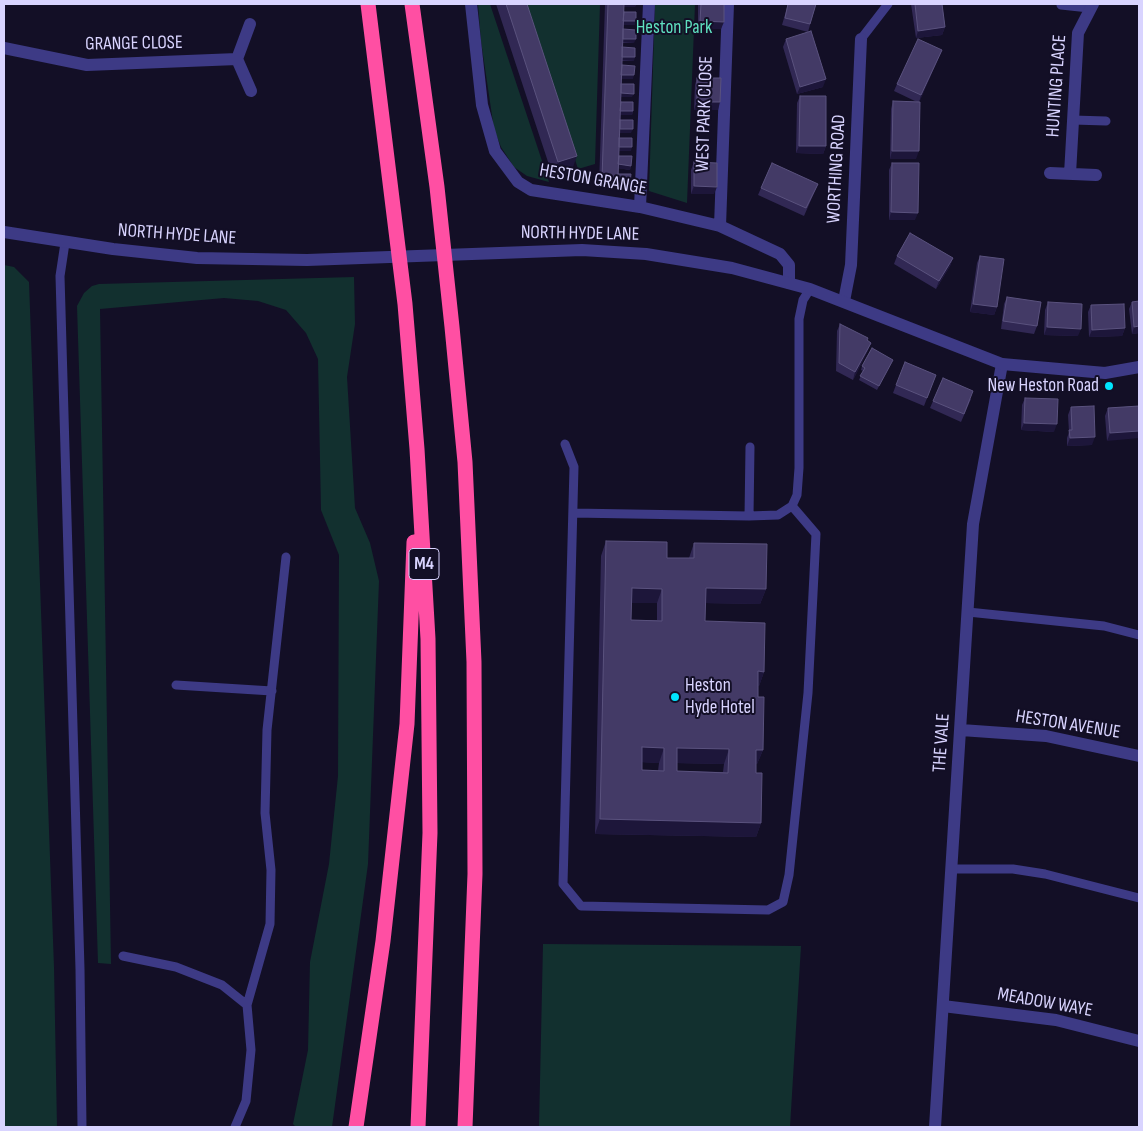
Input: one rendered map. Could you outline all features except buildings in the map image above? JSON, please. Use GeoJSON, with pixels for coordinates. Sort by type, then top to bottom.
{"type":"FeatureCollection","features":[{"type":"Feature","properties":{"kind":"highway","name":"M4"},"geometry":{"type":"LineString","coordinates":[[368,4],[404,304],[417,449],[428,639],[430,833],[418,1127]]}},
{"type":"Feature","properties":{"kind":"highway"},"geometry":{"type":"LineString","coordinates":[[412,4],[437,187],[465,462],[474,662],[476,874],[465,1127]]}},
{"type":"Feature","properties":{"kind":"highway"},"geometry":{"type":"LineString","coordinates":[[356,1127],[383,940],[407,724],[417,449]]}},
{"type":"Feature","properties":{"kind":"street","name":"HESTON GRANGE"},"geometry":{"type":"LineString","coordinates":[[471,4],[482,104],[495,151],[518,182],[531,190],[640,207],[720,226],[780,254],[789,265],[789,283]]}},
{"type":"Feature","properties":{"kind":"street"},"geometry":{"type":"LineString","coordinates":[[640,207],[649,4]]}},
{"type":"Feature","properties":{"kind":"street","name":"WEST PARK CLOSE"},"geometry":{"type":"LineString","coordinates":[[720,226],[728,4]]}},
{"type":"Feature","properties":{"kind":"street","name":"HUNTING PLACE"},"geometry":{"type":"LineString","coordinates":[[1070,174],[1078,33],[1091,6]]}},
{"type":"Feature","properties":{"kind":"street"},"geometry":{"type":"LineString","coordinates":[[250,24],[237,59],[251,91]]}},
{"type":"Feature","properties":{"kind":"street","name":"WORTHING ROAD"},"geometry":{"type":"LineString","coordinates":[[844,301],[851,265],[861,39]]}},
{"type":"Feature","properties":{"kind":"street","name":"GRANGE CLOSE"},"geometry":{"type":"LineString","coordinates":[[4,48],[86,65],[237,59]]}},
{"type":"Feature","properties":{"kind":"street"},"geometry":{"type":"LineString","coordinates":[[1050,173],[1096,175]]}},
{"type":"Feature","properties":{"kind":"street","name":"NORTH HYDE LANE"},"geometry":{"type":"LineString","coordinates":[[4,232],[65,243],[197,258],[307,260],[582,250],[646,254],[732,268],[810,289],[1002,364],[1105,373],[1139,367]]}},
{"type":"Feature","properties":{"kind":"street","name":"THE VALE"},"geometry":{"type":"LineString","coordinates":[[935,1127],[973,524],[1002,364]]}},
{"type":"Feature","properties":{"kind":"street","name":"HESTON AVENUE"},"geometry":{"type":"LineString","coordinates":[[961,730],[1046,736],[1139,756]]}},
{"type":"Feature","properties":{"kind":"street","name":"MEADOW WAYE"},"geometry":{"type":"LineString","coordinates":[[943,1006],[1056,1020],[1139,1041]]}},
{"type":"Feature","properties":{"kind":"lane"},"geometry":{"type":"LineString","coordinates":[[861,39],[888,4]]}},
{"type":"Feature","properties":{"kind":"lane"},"geometry":{"type":"LineString","coordinates":[[1061,5],[1091,6]]}},
{"type":"Feature","properties":{"kind":"lane"},"geometry":{"type":"LineString","coordinates":[[1073,120],[1106,121]]}},
{"type":"Feature","properties":{"kind":"lane"},"geometry":{"type":"LineString","coordinates":[[65,243],[60,276],[80,959],[82,1127]]}},
{"type":"Feature","properties":{"kind":"lane"},"geometry":{"type":"LineString","coordinates":[[573,513],[749,516],[778,515],[792,506],[797,495],[799,468],[799,319],[803,300],[810,289]]}},
{"type":"Feature","properties":{"kind":"lane"},"geometry":{"type":"LineString","coordinates":[[565,444],[574,468],[563,884],[581,906],[768,910],[783,902],[789,875],[808,693],[816,534],[792,506]]}},
{"type":"Feature","properties":{"kind":"lane"},"geometry":{"type":"LineString","coordinates":[[749,516],[750,447]]}},
{"type":"Feature","properties":{"kind":"lane"},"geometry":{"type":"LineString","coordinates":[[235,1127],[246,1101],[251,1050],[247,1005],[270,924],[271,870],[265,813],[267,730],[286,557]]}},
{"type":"Feature","properties":{"kind":"lane"},"geometry":{"type":"LineString","coordinates":[[968,612],[1104,626],[1139,636]]}},
{"type":"Feature","properties":{"kind":"lane"},"geometry":{"type":"LineString","coordinates":[[176,685],[272,691]]}},
{"type":"Feature","properties":{"kind":"lane"},"geometry":{"type":"LineString","coordinates":[[952,869],[1013,869],[1045,874],[1139,898]]}},
{"type":"Feature","properties":{"kind":"lane"},"geometry":{"type":"LineString","coordinates":[[123,956],[176,967],[222,985],[247,1005]]}},
{"type":"Feature","properties":{"kind":"green space"},"geometry":{"type":"Polygon","coordinates":[[[478,4],[490,4],[549,182],[527,176],[514,167],[501,147],[494,129],[481,41],[478,4]]]}},
{"type":"Feature","properties":{"kind":"green space"},"geometry":{"type":"Polygon","coordinates":[[[526,4],[600,4],[595,164],[578,169],[526,4]]]}},
{"type":"Feature","properties":{"kind":"green space","name":"Heston Park"},"geometry":{"type":"Polygon","coordinates":[[[655,4],[695,4],[687,203],[649,191],[655,4]]]}},
{"type":"Feature","properties":{"kind":"green space"},"geometry":{"type":"Polygon","coordinates":[[[4,265],[14,267],[29,282],[54,967],[57,1127],[4,1127],[4,265]]]}},
{"type":"Feature","properties":{"kind":"green space"},"geometry":{"type":"Polygon","coordinates":[[[354,277],[355,324],[347,377],[355,508],[370,543],[379,581],[368,864],[332,1127],[296,1127],[293,1124],[308,1050],[310,962],[329,864],[338,776],[339,555],[321,510],[318,359],[306,333],[286,310],[258,301],[224,298],[100,309],[111,964],[98,963],[77,306],[84,293],[92,286],[99,284],[354,277]]]}},
{"type":"Feature","properties":{"kind":"green space"},"geometry":{"type":"Polygon","coordinates":[[[543,944],[801,946],[790,1127],[539,1127],[543,944]]]}},
{"type":"Feature","properties":{"kind":"place","name":"New Heston Road"},"geometry":{"type":"Point","coordinates":[1109,386]}},
{"type":"Feature","properties":{"kind":"place","name":"Heston Hyde Hotel"},"geometry":{"type":"Point","coordinates":[675,697]}}]}
